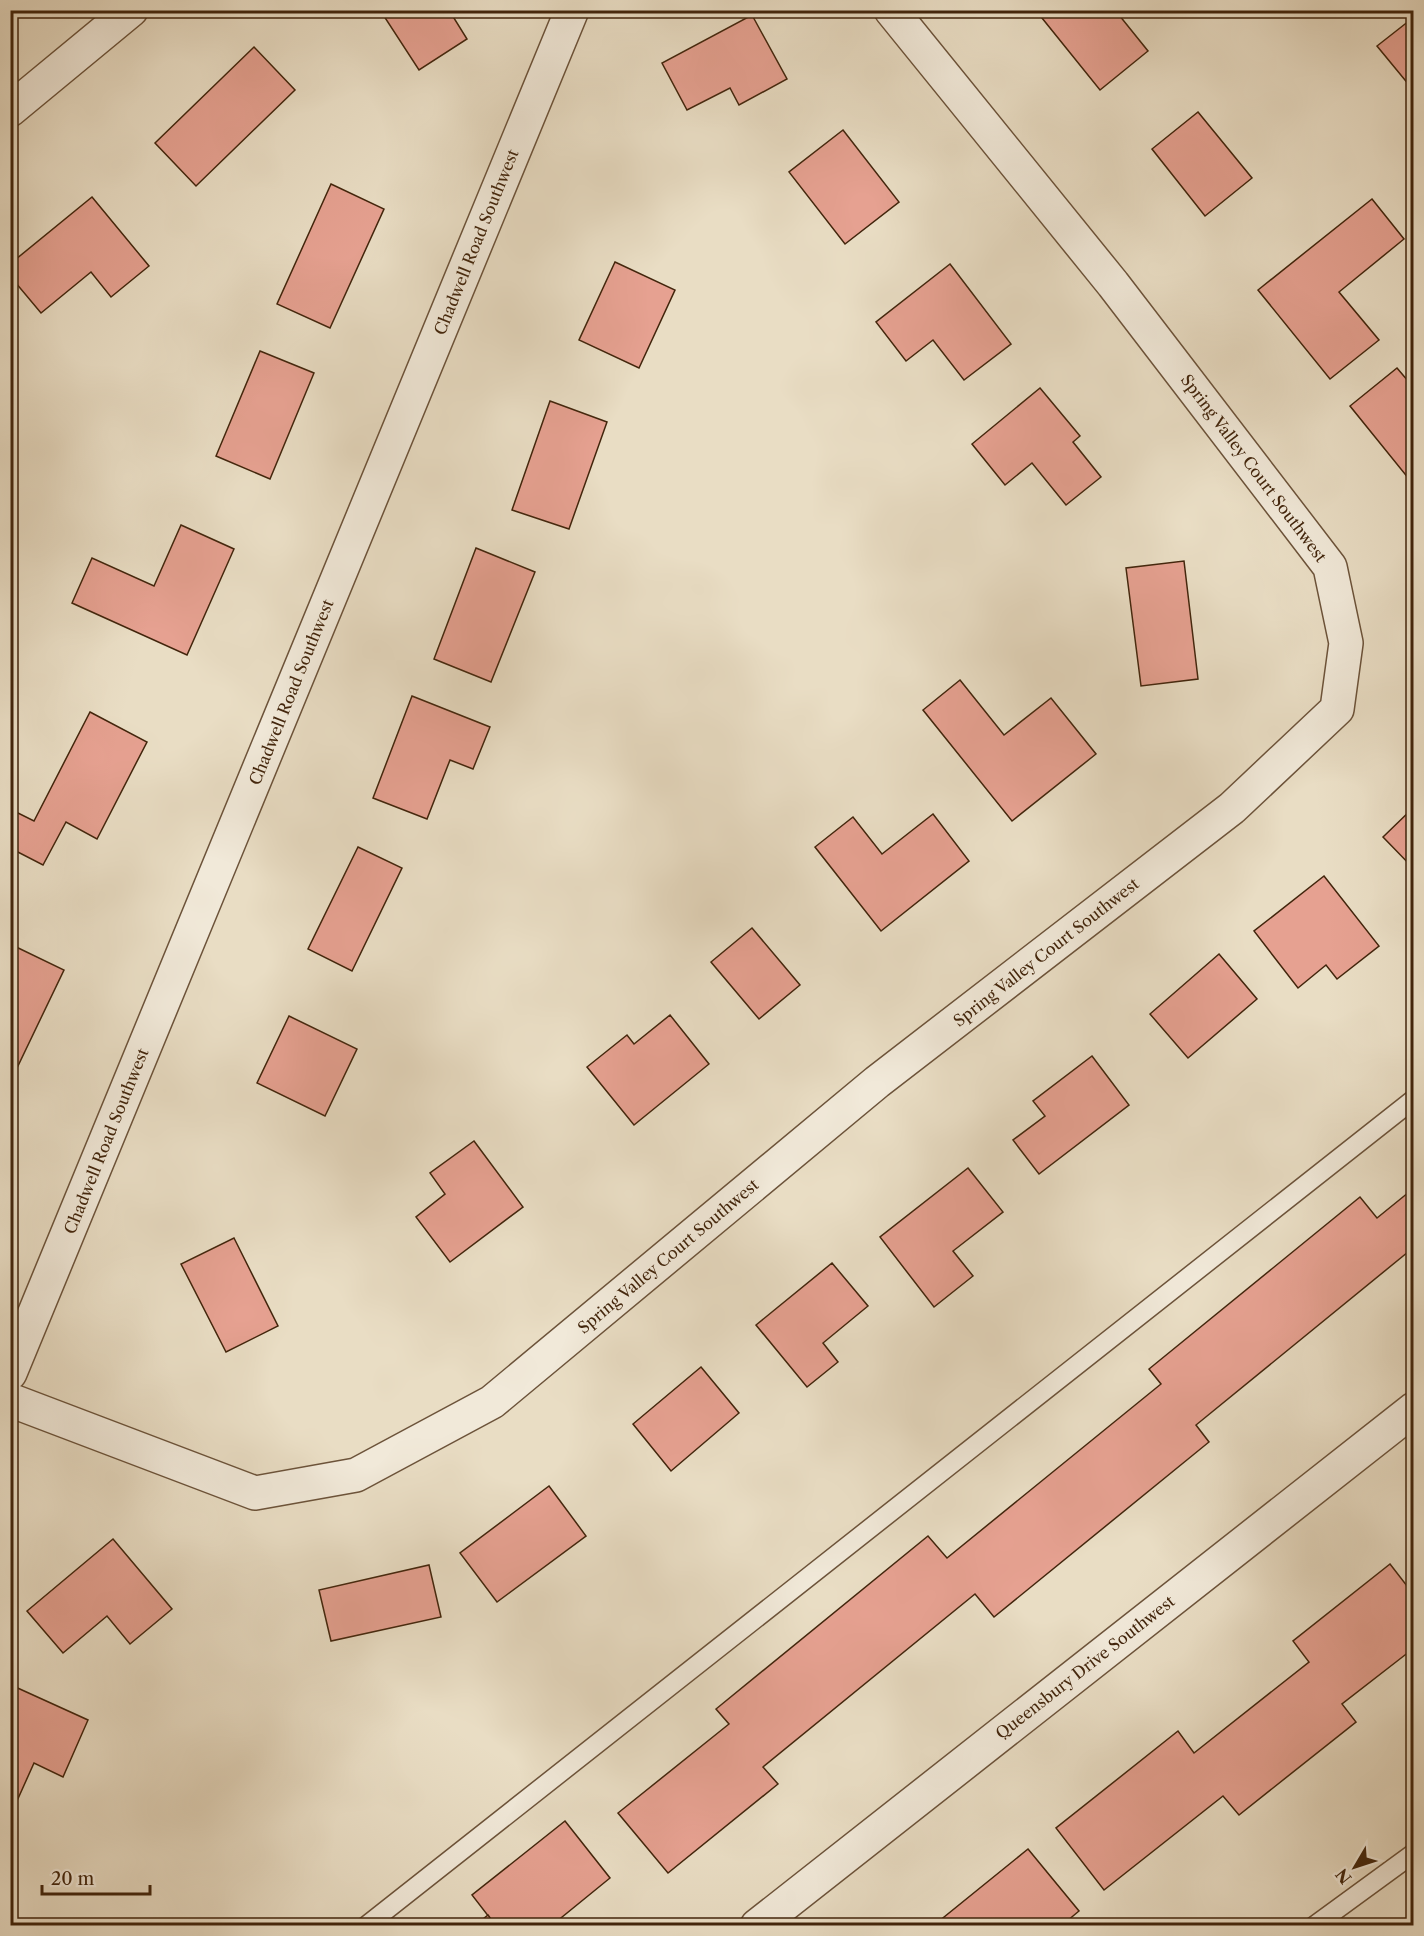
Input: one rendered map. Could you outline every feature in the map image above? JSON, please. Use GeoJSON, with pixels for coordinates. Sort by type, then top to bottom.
{"type":"FeatureCollection","features":[{"type":"Feature","properties":{"kind":"street"},"geometry":{"type":"LineString","coordinates":[[10,110],[131,10]]}},
{"type":"Feature","properties":{"kind":"street","name":"Chadwell Road Southwest"},"geometry":{"type":"LineString","coordinates":[[10,1373],[572,10]]}},
{"type":"Feature","properties":{"kind":"street","name":"Spring Valley Court Southwest"},"geometry":{"type":"LineString","coordinates":[[10,1400],[255,1493],[356,1475],[492,1402],[877,1082],[1232,808],[1337,709],[1346,643],[1330,567],[1113,284],[891,10]]}},
{"type":"Feature","properties":{"kind":"street","name":"Queensbury Drive Southwest"},"geometry":{"type":"LineString","coordinates":[[757,1926],[1413,1409]]}},
{"type":"Feature","properties":{"kind":"lane"},"geometry":{"type":"LineString","coordinates":[[366,1926],[1413,1099]]}},
{"type":"Feature","properties":{"kind":"lane"},"geometry":{"type":"LineString","coordinates":[[1314,1926],[1413,1853]]}},
{"type":"Feature","properties":{"kind":"building"},"geometry":{"type":"Polygon","coordinates":[[[380,10],[449,10],[467,39],[419,70],[380,10]]]}},
{"type":"Feature","properties":{"kind":"building"},"geometry":{"type":"Polygon","coordinates":[[[1051,10],[1115,10],[1148,51],[1100,90],[1042,18],[1051,10]]]}},
{"type":"Feature","properties":{"kind":"building"},"geometry":{"type":"Polygon","coordinates":[[[752,15],[787,79],[739,105],[730,88],[687,110],[662,63],[752,15]]]}},
{"type":"Feature","properties":{"kind":"building"},"geometry":{"type":"Polygon","coordinates":[[[1414,17],[1414,91],[1377,46],[1414,17]]]}},
{"type":"Feature","properties":{"kind":"building"},"geometry":{"type":"Polygon","coordinates":[[[254,47],[295,90],[196,186],[155,143],[254,47]]]}},
{"type":"Feature","properties":{"kind":"building"},"geometry":{"type":"Polygon","coordinates":[[[1198,112],[1252,178],[1205,216],[1152,149],[1198,112]]]}},
{"type":"Feature","properties":{"kind":"building"},"geometry":{"type":"Polygon","coordinates":[[[843,130],[899,202],[845,244],[789,172],[843,130]]]}},
{"type":"Feature","properties":{"kind":"building"},"geometry":{"type":"Polygon","coordinates":[[[331,184],[384,209],[330,328],[277,304],[331,184]]]}},
{"type":"Feature","properties":{"kind":"building"},"geometry":{"type":"Polygon","coordinates":[[[92,197],[149,266],[111,297],[91,272],[41,313],[10,276],[10,264],[92,197]]]}},
{"type":"Feature","properties":{"kind":"building"},"geometry":{"type":"Polygon","coordinates":[[[1372,199],[1404,239],[1339,292],[1379,340],[1330,379],[1258,290],[1372,199]]]}},
{"type":"Feature","properties":{"kind":"building"},"geometry":{"type":"Polygon","coordinates":[[[615,262],[675,290],[639,368],[579,340],[615,262]]]}},
{"type":"Feature","properties":{"kind":"building"},"geometry":{"type":"Polygon","coordinates":[[[950,264],[1011,344],[964,380],[933,340],[906,361],[876,322],[950,264]]]}},
{"type":"Feature","properties":{"kind":"building"},"geometry":{"type":"Polygon","coordinates":[[[260,351],[314,373],[270,479],[216,456],[260,351]]]}},
{"type":"Feature","properties":{"kind":"building"},"geometry":{"type":"Polygon","coordinates":[[[1397,368],[1414,388],[1413,484],[1350,406],[1397,368]]]}},
{"type":"Feature","properties":{"kind":"building"},"geometry":{"type":"Polygon","coordinates":[[[1040,388],[1080,436],[1073,442],[1101,477],[1066,505],[1032,463],[1005,485],[972,444],[1040,388]]]}},
{"type":"Feature","properties":{"kind":"building"},"geometry":{"type":"Polygon","coordinates":[[[550,401],[607,422],[569,529],[512,510],[550,401]]]}},
{"type":"Feature","properties":{"kind":"building"},"geometry":{"type":"Polygon","coordinates":[[[181,525],[234,549],[187,655],[72,603],[92,558],[154,586],[181,525]]]}},
{"type":"Feature","properties":{"kind":"building"},"geometry":{"type":"Polygon","coordinates":[[[476,548],[535,572],[491,682],[434,659],[476,548]]]}},
{"type":"Feature","properties":{"kind":"building"},"geometry":{"type":"Polygon","coordinates":[[[1184,561],[1198,679],[1141,686],[1126,568],[1184,561]]]}},
{"type":"Feature","properties":{"kind":"building"},"geometry":{"type":"Polygon","coordinates":[[[960,680],[1004,735],[1051,698],[1096,754],[1012,821],[923,710],[960,680]]]}},
{"type":"Feature","properties":{"kind":"building"},"geometry":{"type":"Polygon","coordinates":[[[412,696],[490,727],[473,769],[450,760],[427,819],[373,798],[412,696]]]}},
{"type":"Feature","properties":{"kind":"building"},"geometry":{"type":"Polygon","coordinates":[[[90,712],[147,742],[97,839],[66,822],[43,865],[10,848],[10,813],[12,810],[34,821],[90,712]]]}},
{"type":"Feature","properties":{"kind":"building"},"geometry":{"type":"Polygon","coordinates":[[[1414,807],[1414,869],[1383,837],[1414,807]]]}},
{"type":"Feature","properties":{"kind":"building"},"geometry":{"type":"Polygon","coordinates":[[[933,814],[969,861],[881,931],[815,847],[853,817],[882,854],[933,814]]]}},
{"type":"Feature","properties":{"kind":"building"},"geometry":{"type":"Polygon","coordinates":[[[358,847],[402,868],[352,971],[308,949],[358,847]]]}},
{"type":"Feature","properties":{"kind":"building"},"geometry":{"type":"Polygon","coordinates":[[[1324,876],[1379,946],[1337,979],[1326,965],[1298,988],[1254,931],[1324,876]]]}},
{"type":"Feature","properties":{"kind":"building"},"geometry":{"type":"Polygon","coordinates":[[[752,928],[800,985],[759,1019],[711,962],[752,928]]]}},
{"type":"Feature","properties":{"kind":"building"},"geometry":{"type":"Polygon","coordinates":[[[10,944],[64,970],[16,1070],[10,1068],[10,944]]]}},
{"type":"Feature","properties":{"kind":"building"},"geometry":{"type":"Polygon","coordinates":[[[1219,954],[1257,999],[1188,1058],[1150,1014],[1219,954]]]}},
{"type":"Feature","properties":{"kind":"building"},"geometry":{"type":"Polygon","coordinates":[[[670,1015],[709,1064],[634,1125],[587,1067],[627,1035],[634,1044],[670,1015]]]}},
{"type":"Feature","properties":{"kind":"building"},"geometry":{"type":"Polygon","coordinates":[[[289,1016],[357,1049],[325,1116],[257,1083],[289,1016]]]}},
{"type":"Feature","properties":{"kind":"building"},"geometry":{"type":"Polygon","coordinates":[[[1092,1056],[1129,1105],[1039,1174],[1013,1140],[1045,1116],[1033,1101],[1092,1056]]]}},
{"type":"Feature","properties":{"kind":"building"},"geometry":{"type":"Polygon","coordinates":[[[474,1141],[523,1207],[450,1262],[416,1217],[445,1194],[430,1173],[474,1141]]]}},
{"type":"Feature","properties":{"kind":"building"},"geometry":{"type":"Polygon","coordinates":[[[968,1168],[1003,1212],[953,1251],[973,1276],[934,1307],[880,1237],[968,1168]]]}},
{"type":"Feature","properties":{"kind":"building"},"geometry":{"type":"Polygon","coordinates":[[[1414,1188],[1414,1260],[1408,1252],[1196,1425],[1209,1442],[994,1617],[975,1594],[763,1767],[778,1784],[668,1873],[618,1813],[729,1724],[716,1709],[928,1536],[947,1558],[1161,1384],[1149,1369],[1360,1197],[1377,1218],[1414,1188]]]}},
{"type":"Feature","properties":{"kind":"building"},"geometry":{"type":"Polygon","coordinates":[[[234,1238],[278,1326],[226,1352],[181,1264],[234,1238]]]}},
{"type":"Feature","properties":{"kind":"building"},"geometry":{"type":"Polygon","coordinates":[[[832,1263],[868,1306],[823,1343],[838,1362],[807,1387],[756,1325],[832,1263]]]}},
{"type":"Feature","properties":{"kind":"building"},"geometry":{"type":"Polygon","coordinates":[[[701,1367],[739,1413],[671,1471],[633,1424],[701,1367]]]}},
{"type":"Feature","properties":{"kind":"building"},"geometry":{"type":"Polygon","coordinates":[[[549,1486],[586,1536],[497,1602],[460,1553],[549,1486]]]}},
{"type":"Feature","properties":{"kind":"building"},"geometry":{"type":"Polygon","coordinates":[[[113,1539],[172,1609],[130,1644],[107,1616],[63,1653],[27,1611],[113,1539]]]}},
{"type":"Feature","properties":{"kind":"building"},"geometry":{"type":"Polygon","coordinates":[[[1390,1564],[1407,1586],[1414,1580],[1414,1648],[1342,1704],[1356,1722],[1239,1815],[1223,1796],[1104,1890],[1056,1828],[1178,1731],[1194,1753],[1309,1662],[1293,1641],[1390,1564]]]}},
{"type":"Feature","properties":{"kind":"building"},"geometry":{"type":"Polygon","coordinates":[[[429,1565],[441,1617],[331,1641],[319,1590],[429,1565]]]}},
{"type":"Feature","properties":{"kind":"building"},"geometry":{"type":"Polygon","coordinates":[[[11,1685],[88,1720],[63,1777],[34,1763],[12,1812],[11,1685]]]}},
{"type":"Feature","properties":{"kind":"building"},"geometry":{"type":"Polygon","coordinates":[[[565,1821],[610,1878],[551,1926],[496,1926],[472,1895],[565,1821]]]}},
{"type":"Feature","properties":{"kind":"building"},"geometry":{"type":"Polygon","coordinates":[[[1028,1849],[1079,1911],[1061,1926],[933,1926],[1028,1849]]]}},
{"type":"Feature","properties":{"kind":"building"},"geometry":{"type":"Polygon","coordinates":[[[488,1915],[496,1926],[474,1926],[488,1915]]]}}]}
